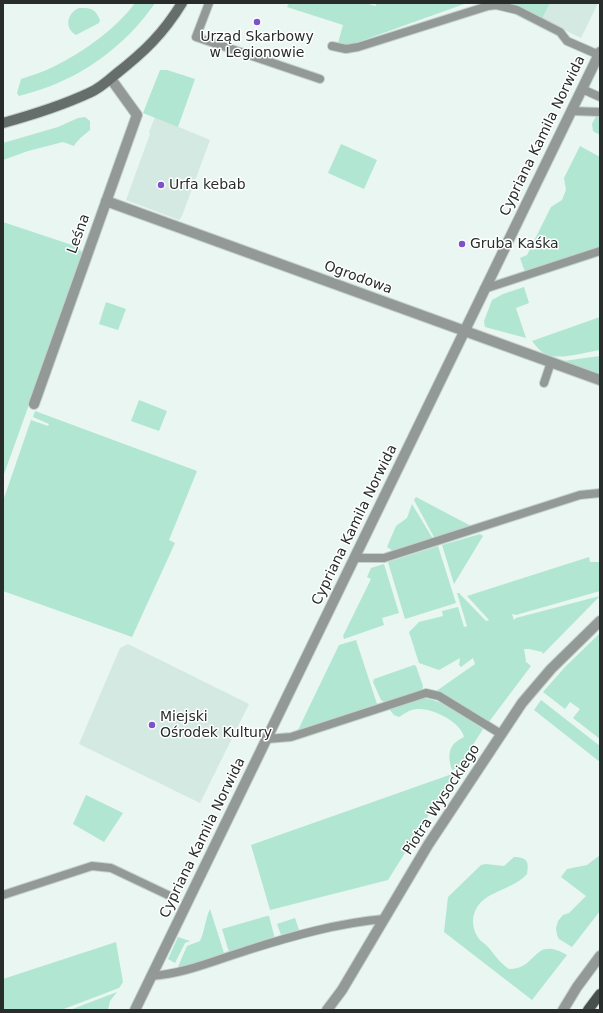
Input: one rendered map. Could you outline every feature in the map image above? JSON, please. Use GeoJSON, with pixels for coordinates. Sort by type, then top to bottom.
{"type":"FeatureCollection","features":[{"type":"Feature","properties":{"kind":"main road"},"geometry":{"type":"LineString","coordinates":[[588,1010],[600,994]]}},
{"type":"Feature","properties":{"kind":"street"},"geometry":{"type":"LineString","coordinates":[[3,123],[52,109],[91,92],[137,58],[152,44],[166,27],[182,3]]}},
{"type":"Feature","properties":{"kind":"street","name":"Cypriana Kamila Norwida"},"geometry":{"type":"LineString","coordinates":[[135,1010],[599,54]]}},
{"type":"Feature","properties":{"kind":"street","name":"Leśna"},"geometry":{"type":"LineString","coordinates":[[34,404],[137,115],[111,78]]}},
{"type":"Feature","properties":{"kind":"street","name":"Ogrodowa"},"geometry":{"type":"LineString","coordinates":[[106,201],[600,380]]}},
{"type":"Feature","properties":{"kind":"street","name":"Piotra Wysockiego"},"geometry":{"type":"LineString","coordinates":[[328,1010],[342,990],[428,845],[522,703],[551,669],[600,621]]}},
{"type":"Feature","properties":{"kind":"street"},"geometry":{"type":"LineString","coordinates":[[563,1010],[576,987],[600,956]]}},
{"type":"Feature","properties":{"kind":"lane"},"geometry":{"type":"LineString","coordinates":[[209,3],[196,37],[320,79]]}},
{"type":"Feature","properties":{"kind":"lane"},"geometry":{"type":"LineString","coordinates":[[332,46],[346,49],[358,47],[488,6],[496,5],[517,10],[560,32],[567,41],[599,54]]}},
{"type":"Feature","properties":{"kind":"lane"},"geometry":{"type":"LineString","coordinates":[[582,89],[600,97]]}},
{"type":"Feature","properties":{"kind":"lane"},"geometry":{"type":"LineString","coordinates":[[571,111],[600,112]]}},
{"type":"Feature","properties":{"kind":"lane"},"geometry":{"type":"LineString","coordinates":[[484,289],[600,251]]}},
{"type":"Feature","properties":{"kind":"lane"},"geometry":{"type":"LineString","coordinates":[[544,383],[551,362]]}},
{"type":"Feature","properties":{"kind":"lane"},"geometry":{"type":"LineString","coordinates":[[355,558],[384,558],[580,495],[600,493]]}},
{"type":"Feature","properties":{"kind":"lane"},"geometry":{"type":"LineString","coordinates":[[267,739],[291,737],[426,693],[439,696],[501,734]]}},
{"type":"Feature","properties":{"kind":"lane"},"geometry":{"type":"LineString","coordinates":[[3,895],[92,866],[111,868],[168,895]]}},
{"type":"Feature","properties":{"kind":"lane"},"geometry":{"type":"LineString","coordinates":[[151,976],[174,974],[292,936],[352,923],[384,919]]}},
{"type":"Feature","properties":{"kind":"shaded area"},"geometry":{"type":"Polygon","coordinates":[[[550,3],[598,3],[581,38],[542,19],[550,3]]]}},
{"type":"Feature","properties":{"kind":"shaded area"},"geometry":{"type":"Polygon","coordinates":[[[155,117],[210,140],[182,216],[179,220],[126,200],[155,117]]]}},
{"type":"Feature","properties":{"kind":"shaded area"},"geometry":{"type":"Polygon","coordinates":[[[128,644],[249,704],[200,803],[79,744],[120,648],[128,644]]]}},
{"type":"Feature","properties":{"kind":"green space"},"geometry":{"type":"Polygon","coordinates":[[[135,3],[155,3],[136,27],[113,49],[87,68],[60,82],[19,96],[17,93],[21,79],[53,67],[98,40],[127,13],[135,3]]]}},
{"type":"Feature","properties":{"kind":"green space"},"geometry":{"type":"Polygon","coordinates":[[[289,3],[366,3],[375,6],[377,3],[467,3],[347,46],[338,43],[343,25],[287,7],[289,3]]]}},
{"type":"Feature","properties":{"kind":"green space"},"geometry":{"type":"Polygon","coordinates":[[[503,3],[550,3],[542,19],[503,3]]]}},
{"type":"Feature","properties":{"kind":"green space"},"geometry":{"type":"Polygon","coordinates":[[[79,8],[87,8],[94,11],[100,20],[99,23],[76,35],[70,29],[68,21],[72,13],[79,8]]]}},
{"type":"Feature","properties":{"kind":"green space"},"geometry":{"type":"Polygon","coordinates":[[[160,70],[167,70],[195,79],[178,127],[143,113],[160,70]]]}},
{"type":"Feature","properties":{"kind":"green space"},"geometry":{"type":"Polygon","coordinates":[[[596,116],[600,116],[600,135],[593,131],[592,124],[596,116]]]}},
{"type":"Feature","properties":{"kind":"green space"},"geometry":{"type":"Polygon","coordinates":[[[85,117],[90,121],[90,130],[79,139],[74,146],[63,142],[28,151],[3,160],[3,143],[58,127],[78,118],[85,117]]]}},
{"type":"Feature","properties":{"kind":"green space"},"geometry":{"type":"Polygon","coordinates":[[[341,144],[377,160],[364,189],[328,173],[341,144]]]}},
{"type":"Feature","properties":{"kind":"green space"},"geometry":{"type":"Polygon","coordinates":[[[580,146],[600,157],[600,247],[525,272],[520,258],[527,255],[551,207],[562,200],[566,190],[564,178],[580,146]]]}},
{"type":"Feature","properties":{"kind":"green space"},"geometry":{"type":"Polygon","coordinates":[[[3,222],[78,247],[83,254],[3,477],[3,222]]]}},
{"type":"Feature","properties":{"kind":"green space"},"geometry":{"type":"Polygon","coordinates":[[[524,287],[529,303],[516,308],[526,338],[485,327],[484,321],[492,300],[503,294],[524,287]]]}},
{"type":"Feature","properties":{"kind":"green space"},"geometry":{"type":"Polygon","coordinates":[[[106,302],[126,309],[118,330],[99,324],[106,302]]]}},
{"type":"Feature","properties":{"kind":"green space"},"geometry":{"type":"Polygon","coordinates":[[[600,317],[600,350],[559,357],[543,353],[532,341],[600,317]]]}},
{"type":"Feature","properties":{"kind":"green space"},"geometry":{"type":"Polygon","coordinates":[[[600,356],[600,374],[563,361],[600,356]]]}},
{"type":"Feature","properties":{"kind":"green space"},"geometry":{"type":"Polygon","coordinates":[[[139,400],[167,411],[159,431],[131,421],[139,400]]]}},
{"type":"Feature","properties":{"kind":"green space"},"geometry":{"type":"Polygon","coordinates":[[[35,411],[197,471],[169,540],[175,543],[132,637],[3,591],[3,501],[31,420],[48,426],[49,424],[33,417],[35,411]]]}},
{"type":"Feature","properties":{"kind":"green space"},"geometry":{"type":"Polygon","coordinates":[[[416,497],[473,527],[435,539],[414,500],[416,497]]]}},
{"type":"Feature","properties":{"kind":"green space"},"geometry":{"type":"Polygon","coordinates":[[[412,504],[433,539],[393,551],[387,547],[396,526],[407,518],[412,504]]]}},
{"type":"Feature","properties":{"kind":"green space"},"geometry":{"type":"Polygon","coordinates":[[[480,534],[483,536],[454,584],[442,545],[480,534]]]}},
{"type":"Feature","properties":{"kind":"green space"},"geometry":{"type":"Polygon","coordinates":[[[438,546],[456,603],[405,619],[388,562],[438,546]]]}},
{"type":"Feature","properties":{"kind":"green space"},"geometry":{"type":"Polygon","coordinates":[[[589,557],[590,562],[600,562],[600,591],[516,615],[512,614],[514,620],[516,618],[600,596],[543,654],[542,652],[524,649],[525,661],[531,666],[488,723],[435,692],[475,664],[473,658],[461,667],[459,665],[460,658],[439,670],[419,663],[409,632],[419,622],[443,616],[442,611],[458,607],[464,627],[467,626],[457,593],[459,593],[486,621],[489,620],[467,596],[589,557]]]}},
{"type":"Feature","properties":{"kind":"green space"},"geometry":{"type":"Polygon","coordinates":[[[384,564],[399,613],[382,618],[384,625],[344,639],[343,636],[371,579],[367,577],[371,568],[384,564]]]}},
{"type":"Feature","properties":{"kind":"green space"},"geometry":{"type":"Polygon","coordinates":[[[600,633],[600,739],[573,718],[580,709],[570,702],[565,709],[543,692],[565,667],[600,633]]]}},
{"type":"Feature","properties":{"kind":"green space"},"geometry":{"type":"Polygon","coordinates":[[[356,640],[377,704],[298,730],[339,645],[356,640]]]}},
{"type":"Feature","properties":{"kind":"green space"},"geometry":{"type":"Polygon","coordinates":[[[414,665],[416,666],[423,686],[422,690],[384,702],[381,700],[373,682],[374,679],[414,665]]]}},
{"type":"Feature","properties":{"kind":"green space"},"geometry":{"type":"Polygon","coordinates":[[[425,698],[448,706],[483,729],[459,767],[452,770],[450,763],[450,752],[453,745],[464,737],[462,731],[452,721],[438,713],[424,709],[413,710],[399,717],[394,715],[389,709],[425,698]]]}},
{"type":"Feature","properties":{"kind":"green space"},"geometry":{"type":"Polygon","coordinates":[[[541,700],[600,746],[600,762],[534,710],[541,700]]]}},
{"type":"Feature","properties":{"kind":"green space"},"geometry":{"type":"Polygon","coordinates":[[[455,773],[388,880],[270,910],[251,845],[455,773]]]}},
{"type":"Feature","properties":{"kind":"green space"},"geometry":{"type":"Polygon","coordinates":[[[86,795],[123,813],[104,842],[73,824],[86,795]]]}},
{"type":"Feature","properties":{"kind":"green space"},"geometry":{"type":"Polygon","coordinates":[[[600,855],[600,911],[572,947],[559,939],[556,928],[558,921],[563,915],[569,913],[586,896],[561,877],[567,869],[587,865],[600,855]]]}},
{"type":"Feature","properties":{"kind":"green space"},"geometry":{"type":"Polygon","coordinates":[[[514,857],[525,859],[528,867],[527,874],[515,883],[487,897],[478,906],[473,917],[473,923],[474,930],[478,937],[502,964],[509,969],[518,968],[541,951],[547,949],[556,950],[567,955],[532,1000],[444,932],[448,897],[481,865],[486,864],[504,866],[514,857]]]}},
{"type":"Feature","properties":{"kind":"green space"},"geometry":{"type":"Polygon","coordinates":[[[210,909],[224,953],[177,969],[187,946],[200,941],[210,909]]]}},
{"type":"Feature","properties":{"kind":"green space"},"geometry":{"type":"Polygon","coordinates":[[[269,916],[274,937],[229,952],[222,929],[269,916]]]}},
{"type":"Feature","properties":{"kind":"green space"},"geometry":{"type":"Polygon","coordinates":[[[295,918],[299,930],[281,935],[277,924],[295,918]]]}},
{"type":"Feature","properties":{"kind":"green space"},"geometry":{"type":"Polygon","coordinates":[[[178,937],[190,941],[185,943],[175,963],[168,959],[178,937]]]}},
{"type":"Feature","properties":{"kind":"green space"},"geometry":{"type":"Polygon","coordinates":[[[116,942],[123,982],[119,988],[61,1010],[3,1010],[3,979],[116,942]]]}},
{"type":"Feature","properties":{"kind":"green space"},"geometry":{"type":"Polygon","coordinates":[[[117,992],[110,1001],[108,1010],[70,1010],[117,992]]]}},
{"type":"Feature","properties":{"kind":"place","name":"Urząd Skarbowy w Legionowie"},"geometry":{"type":"Point","coordinates":[257,22]}},
{"type":"Feature","properties":{"kind":"place","name":"Urfa kebab"},"geometry":{"type":"Point","coordinates":[161,185]}},
{"type":"Feature","properties":{"kind":"place","name":"Gruba Kaśka"},"geometry":{"type":"Point","coordinates":[462,244]}},
{"type":"Feature","properties":{"kind":"place","name":"Miejski Ośrodek Kultury"},"geometry":{"type":"Point","coordinates":[152,725]}}]}
